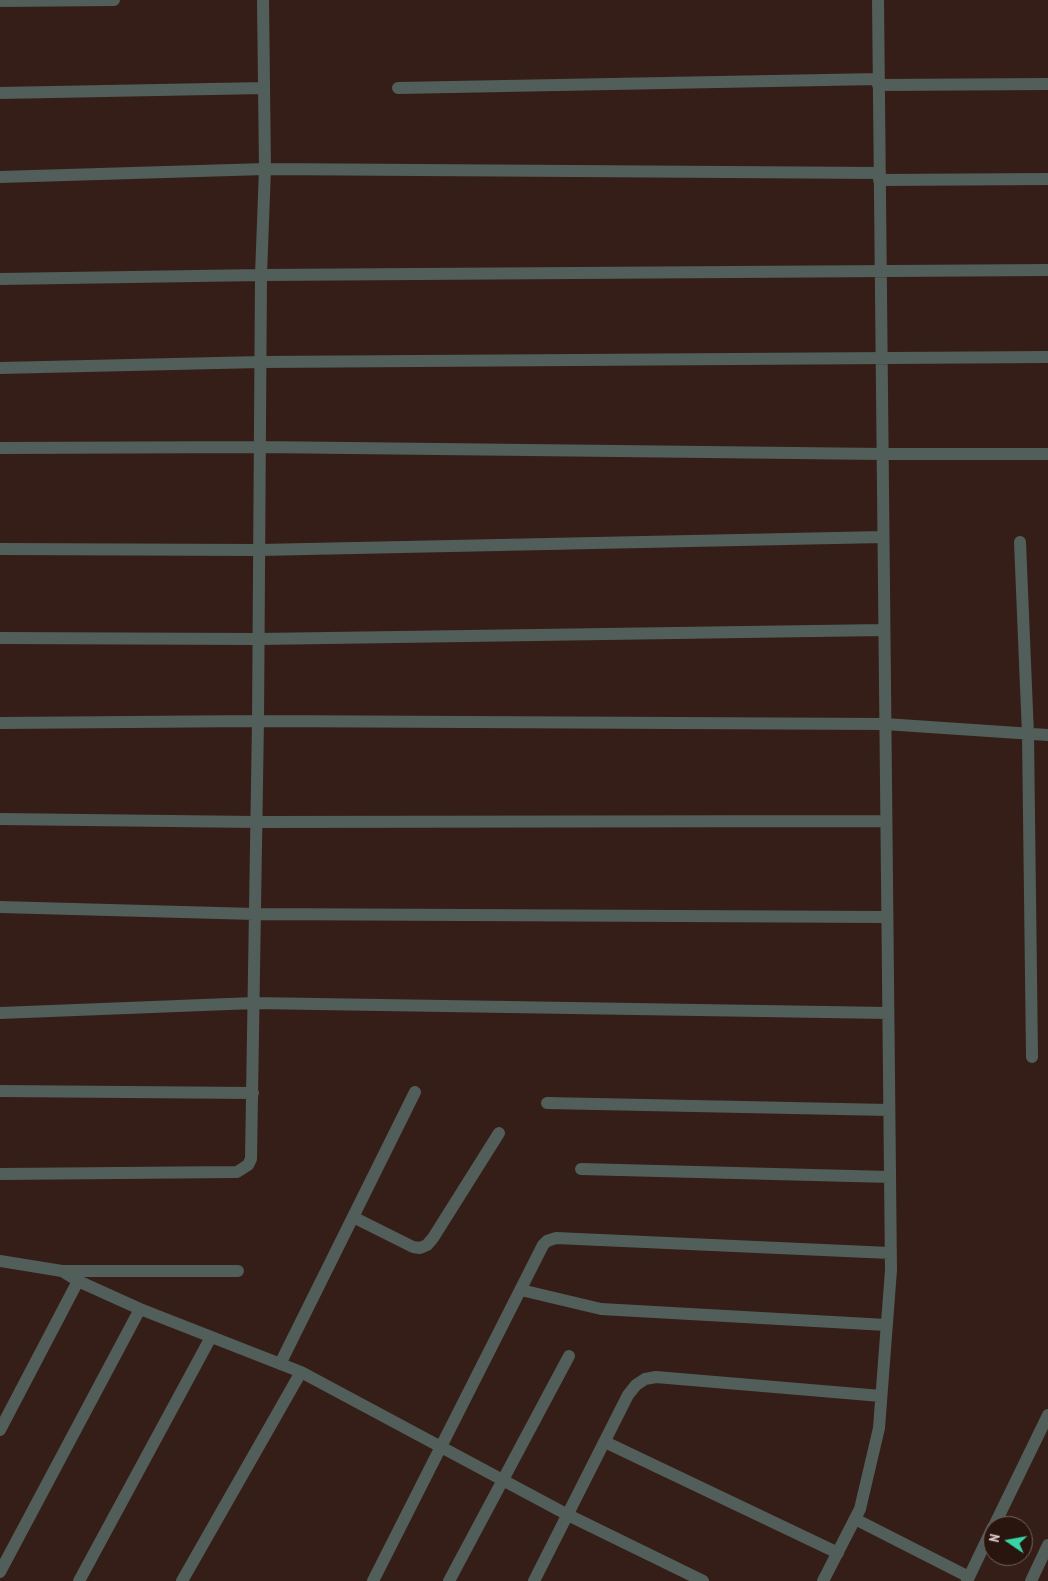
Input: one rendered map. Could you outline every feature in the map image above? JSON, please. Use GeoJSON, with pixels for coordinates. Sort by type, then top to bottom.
{"type":"FeatureCollection","features":[{"type":"Feature","properties":{"kind":"street"},"geometry":{"type":"LineString","coordinates":[[0,2],[114,0]]}},
{"type":"Feature","properties":{"kind":"street"},"geometry":{"type":"LineString","coordinates":[[0,1174],[237,1172],[248,1165],[251,1159],[258,721],[261,275],[264,170],[263,0]]}},
{"type":"Feature","properties":{"kind":"street"},"geometry":{"type":"LineString","coordinates":[[823,1581],[860,1509],[879,1428],[891,1270],[878,0]]}},
{"type":"Feature","properties":{"kind":"street"},"geometry":{"type":"LineString","coordinates":[[398,88],[878,82],[1048,84]]}},
{"type":"Feature","properties":{"kind":"street"},"geometry":{"type":"LineString","coordinates":[[0,93],[264,88]]}},
{"type":"Feature","properties":{"kind":"street"},"geometry":{"type":"LineString","coordinates":[[0,177],[264,170],[1048,179]]}},
{"type":"Feature","properties":{"kind":"street"},"geometry":{"type":"LineString","coordinates":[[0,279],[261,275],[1048,270]]}},
{"type":"Feature","properties":{"kind":"street"},"geometry":{"type":"LineString","coordinates":[[0,368],[261,362],[1048,357]]}},
{"type":"Feature","properties":{"kind":"street"},"geometry":{"type":"LineString","coordinates":[[0,448],[260,447],[1048,454]]}},
{"type":"Feature","properties":{"kind":"street"},"geometry":{"type":"LineString","coordinates":[[0,549],[259,550],[883,537]]}},
{"type":"Feature","properties":{"kind":"street"},"geometry":{"type":"LineString","coordinates":[[1020,542],[1028,735],[1032,1057]]}},
{"type":"Feature","properties":{"kind":"street"},"geometry":{"type":"LineString","coordinates":[[0,638],[258,639],[884,630]]}},
{"type":"Feature","properties":{"kind":"street"},"geometry":{"type":"LineString","coordinates":[[0,723],[258,721],[885,724],[1048,735]]}},
{"type":"Feature","properties":{"kind":"street"},"geometry":{"type":"LineString","coordinates":[[0,819],[256,822],[886,822]]}},
{"type":"Feature","properties":{"kind":"street"},"geometry":{"type":"LineString","coordinates":[[0,907],[254,914],[887,917]]}},
{"type":"Feature","properties":{"kind":"street"},"geometry":{"type":"LineString","coordinates":[[0,1013],[254,1003],[888,1013]]}},
{"type":"Feature","properties":{"kind":"street"},"geometry":{"type":"LineString","coordinates":[[0,1091],[253,1093]]}},
{"type":"Feature","properties":{"kind":"street"},"geometry":{"type":"LineString","coordinates":[[280,1364],[415,1092]]}},
{"type":"Feature","properties":{"kind":"street"},"geometry":{"type":"LineString","coordinates":[[547,1103],[889,1110]]}},
{"type":"Feature","properties":{"kind":"street"},"geometry":{"type":"LineString","coordinates":[[353,1216],[413,1247],[420,1248],[426,1245],[433,1238],[499,1133]]}},
{"type":"Feature","properties":{"kind":"street"},"geometry":{"type":"LineString","coordinates":[[581,1169],[890,1177]]}},
{"type":"Feature","properties":{"kind":"street"},"geometry":{"type":"LineString","coordinates":[[373,1581],[543,1245],[547,1241],[556,1238],[890,1253]]}},
{"type":"Feature","properties":{"kind":"street"},"geometry":{"type":"LineString","coordinates":[[0,1261],[62,1271],[238,1271]]}},
{"type":"Feature","properties":{"kind":"street"},"geometry":{"type":"LineString","coordinates":[[62,1271],[78,1281],[140,1309],[301,1372],[568,1515],[703,1581]]}},
{"type":"Feature","properties":{"kind":"street"},"geometry":{"type":"LineString","coordinates":[[0,1430],[78,1281]]}},
{"type":"Feature","properties":{"kind":"street"},"geometry":{"type":"LineString","coordinates":[[521,1290],[601,1309],[886,1325]]}},
{"type":"Feature","properties":{"kind":"street"},"geometry":{"type":"LineString","coordinates":[[0,1572],[140,1309]]}},
{"type":"Feature","properties":{"kind":"street"},"geometry":{"type":"LineString","coordinates":[[79,1581],[211,1337]]}},
{"type":"Feature","properties":{"kind":"street"},"geometry":{"type":"LineString","coordinates":[[449,1581],[570,1356]]}},
{"type":"Feature","properties":{"kind":"street"},"geometry":{"type":"LineString","coordinates":[[182,1581],[301,1372]]}},
{"type":"Feature","properties":{"kind":"street"},"geometry":{"type":"LineString","coordinates":[[534,1581],[628,1395],[645,1378],[656,1377],[881,1396]]}},
{"type":"Feature","properties":{"kind":"street"},"geometry":{"type":"LineString","coordinates":[[998,1516],[1048,1415]]}},
{"type":"Feature","properties":{"kind":"street"},"geometry":{"type":"LineString","coordinates":[[605,1442],[838,1553]]}},
{"type":"Feature","properties":{"kind":"street"},"geometry":{"type":"LineString","coordinates":[[855,1519],[968,1579],[983,1548]]}},
{"type":"Feature","properties":{"kind":"street"},"geometry":{"type":"LineString","coordinates":[[1031,1581],[1048,1545]]}}]}
